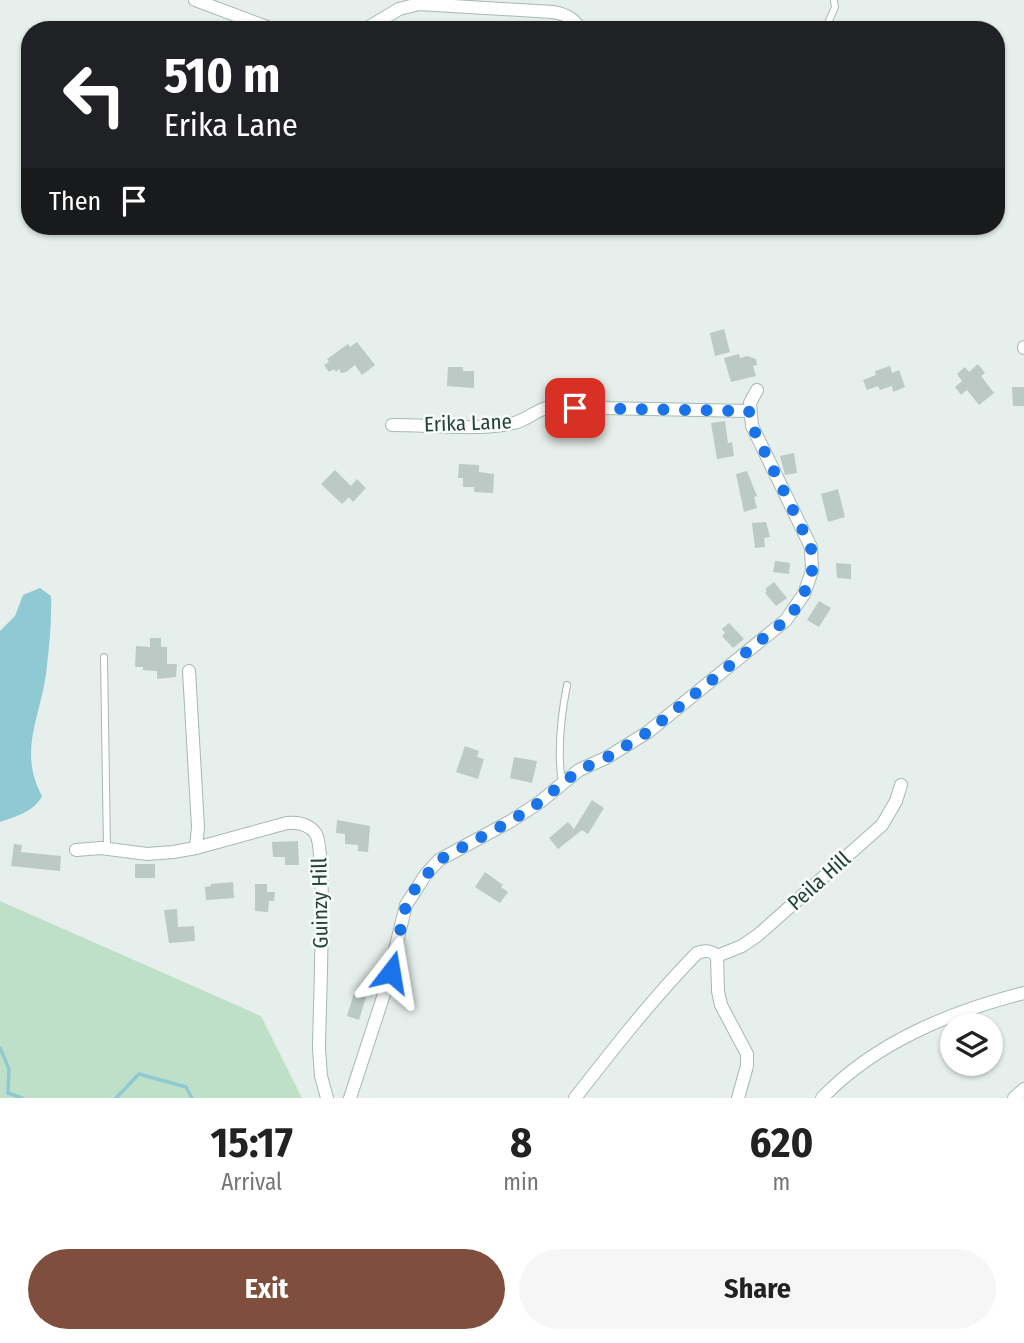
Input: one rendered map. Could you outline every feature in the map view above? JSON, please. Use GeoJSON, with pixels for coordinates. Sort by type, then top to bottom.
{"type":"FeatureCollection","features":[{"type":"Feature","properties":{"kind":"street"},"geometry":{"type":"LineString","coordinates":[[195,0],[251,21]]}},
{"type":"Feature","properties":{"kind":"street"},"geometry":{"type":"LineString","coordinates":[[379,21],[398,9],[419,4],[553,12],[574,21]]}},
{"type":"Feature","properties":{"kind":"street"},"geometry":{"type":"LineString","coordinates":[[350,1098],[385,991],[406,905],[415,889],[439,860],[511,821],[540,802],[579,770],[606,758],[648,732],[786,620],[804,594],[812,571],[811,547],[752,426],[749,411],[757,390]]}},
{"type":"Feature","properties":{"kind":"street","name":"Erika Lane"},"geometry":{"type":"LineString","coordinates":[[393,425],[505,425],[523,420],[542,408],[549,407],[749,411]]}},
{"type":"Feature","properties":{"kind":"street"},"geometry":{"type":"LineString","coordinates":[[189,671],[197,848]]}},
{"type":"Feature","properties":{"kind":"street","name":"Peila Hill"},"geometry":{"type":"LineString","coordinates":[[575,1098],[636,1019],[697,953],[710,951],[717,956],[742,946],[758,935],[882,825],[896,801],[901,785]]}},
{"type":"Feature","properties":{"kind":"street","name":"Guinzy Hill"},"geometry":{"type":"LineString","coordinates":[[76,850],[107,849],[147,854],[197,848],[287,823],[303,824],[315,834],[319,841],[321,882],[319,1049],[321,1076],[327,1098]]}},
{"type":"Feature","properties":{"kind":"street"},"geometry":{"type":"LineString","coordinates":[[717,956],[721,1004],[747,1054],[747,1066],[738,1098]]}},
{"type":"Feature","properties":{"kind":"street"},"geometry":{"type":"LineString","coordinates":[[822,1098],[849,1073],[894,1042],[962,1011],[1024,993]]}},
{"type":"Feature","properties":{"kind":"street"},"geometry":{"type":"LineString","coordinates":[[1014,1098],[1024,1089]]}},
{"type":"Feature","properties":{"kind":"lane"},"geometry":{"type":"LineString","coordinates":[[829,21],[835,7],[834,1]]}},
{"type":"Feature","properties":{"kind":"lane"},"geometry":{"type":"LineString","coordinates":[[104,657],[107,849]]}},
{"type":"Feature","properties":{"kind":"lane"},"geometry":{"type":"LineString","coordinates":[[562,783],[562,708],[566,685]]}},
{"type":"Feature","properties":{"kind":"green space"},"geometry":{"type":"Polygon","coordinates":[[[0,901],[261,1016],[302,1098],[0,1098],[0,901]]]}},
{"type":"Feature","properties":{"kind":"water"},"geometry":{"type":"Polygon","coordinates":[[[40,588],[51,596],[46,674],[31,750],[35,780],[42,796],[30,810],[0,822],[0,631],[15,616],[23,595],[40,588]]]}},
{"type":"Feature","properties":{"kind":"building"},"geometry":{"type":"Polygon","coordinates":[[[724,329],[730,352],[715,356],[710,333],[724,329]]]}},
{"type":"Feature","properties":{"kind":"building"},"geometry":{"type":"Polygon","coordinates":[[[357,342],[375,365],[362,375],[355,365],[346,372],[341,373],[339,369],[336,372],[334,369],[329,372],[324,365],[329,362],[327,359],[348,344],[350,347],[357,342]]]}},
{"type":"Feature","properties":{"kind":"building"},"geometry":{"type":"Polygon","coordinates":[[[739,354],[740,358],[747,356],[756,359],[757,365],[753,366],[756,376],[731,382],[724,358],[739,354]]]}},
{"type":"Feature","properties":{"kind":"building"},"geometry":{"type":"Polygon","coordinates":[[[978,364],[985,373],[981,376],[994,393],[979,405],[967,390],[961,395],[955,387],[962,381],[957,374],[965,367],[969,372],[978,364]]]}},
{"type":"Feature","properties":{"kind":"building"},"geometry":{"type":"Polygon","coordinates":[[[890,366],[892,373],[899,370],[905,387],[893,392],[892,386],[880,390],[878,386],[867,390],[863,380],[876,375],[875,371],[890,366]]]}},
{"type":"Feature","properties":{"kind":"building"},"geometry":{"type":"Polygon","coordinates":[[[448,367],[463,367],[463,371],[474,371],[474,388],[447,386],[448,367]]]}},
{"type":"Feature","properties":{"kind":"building"},"geometry":{"type":"Polygon","coordinates":[[[1012,387],[1024,387],[1024,406],[1013,406],[1012,387]]]}},
{"type":"Feature","properties":{"kind":"building"},"geometry":{"type":"Polygon","coordinates":[[[725,421],[728,443],[732,442],[734,456],[717,459],[711,423],[725,421]]]}},
{"type":"Feature","properties":{"kind":"building"},"geometry":{"type":"Polygon","coordinates":[[[794,453],[797,473],[785,475],[780,456],[794,453]]]}},
{"type":"Feature","properties":{"kind":"building"},"geometry":{"type":"Polygon","coordinates":[[[459,464],[479,465],[479,472],[494,474],[493,493],[474,492],[474,487],[463,487],[463,478],[458,478],[459,464]]]}},
{"type":"Feature","properties":{"kind":"building"},"geometry":{"type":"Polygon","coordinates":[[[335,470],[351,486],[357,479],[366,488],[353,502],[349,497],[342,504],[321,484],[335,470]]]}},
{"type":"Feature","properties":{"kind":"building"},"geometry":{"type":"Polygon","coordinates":[[[747,471],[757,496],[754,497],[757,508],[744,512],[736,474],[747,471]]]}},
{"type":"Feature","properties":{"kind":"building"},"geometry":{"type":"Polygon","coordinates":[[[838,489],[845,517],[828,522],[821,494],[838,489]]]}},
{"type":"Feature","properties":{"kind":"building"},"geometry":{"type":"Polygon","coordinates":[[[766,522],[770,537],[764,538],[765,547],[755,548],[752,523],[766,522]]]}},
{"type":"Feature","properties":{"kind":"building"},"geometry":{"type":"Polygon","coordinates":[[[775,561],[790,563],[789,574],[773,572],[775,561]]]}},
{"type":"Feature","properties":{"kind":"building"},"geometry":{"type":"Polygon","coordinates":[[[836,563],[851,564],[851,579],[837,578],[836,563]]]}},
{"type":"Feature","properties":{"kind":"building"},"geometry":{"type":"Polygon","coordinates":[[[774,582],[787,598],[776,606],[765,593],[765,589],[774,582]]]}},
{"type":"Feature","properties":{"kind":"building"},"geometry":{"type":"Polygon","coordinates":[[[819,601],[831,608],[819,627],[807,620],[819,601]]]}},
{"type":"Feature","properties":{"kind":"building"},"geometry":{"type":"Polygon","coordinates":[[[729,623],[744,639],[733,648],[722,636],[725,633],[722,629],[729,623]]]}},
{"type":"Feature","properties":{"kind":"building"},"geometry":{"type":"Polygon","coordinates":[[[150,638],[161,638],[161,647],[167,647],[167,664],[177,664],[176,677],[157,679],[157,671],[135,667],[136,646],[150,647],[150,638]]]}},
{"type":"Feature","properties":{"kind":"building"},"geometry":{"type":"Polygon","coordinates":[[[465,746],[479,751],[477,757],[484,759],[478,779],[456,772],[465,746]]]}},
{"type":"Feature","properties":{"kind":"building"},"geometry":{"type":"Polygon","coordinates":[[[514,757],[537,761],[532,783],[510,778],[514,757]]]}},
{"type":"Feature","properties":{"kind":"building"},"geometry":{"type":"Polygon","coordinates":[[[592,800],[604,808],[588,834],[582,830],[558,849],[549,838],[568,822],[574,829],[592,800]]]}},
{"type":"Feature","properties":{"kind":"building"},"geometry":{"type":"Polygon","coordinates":[[[337,820],[370,826],[368,852],[358,851],[358,845],[345,844],[345,834],[336,833],[337,820]]]}},
{"type":"Feature","properties":{"kind":"building"},"geometry":{"type":"Polygon","coordinates":[[[298,841],[299,865],[285,865],[285,857],[273,857],[272,842],[298,841]]]}},
{"type":"Feature","properties":{"kind":"building"},"geometry":{"type":"Polygon","coordinates":[[[14,844],[22,845],[21,852],[61,856],[60,871],[11,866],[14,844]]]}},
{"type":"Feature","properties":{"kind":"building"},"geometry":{"type":"Polygon","coordinates":[[[135,864],[155,864],[155,878],[135,878],[135,864]]]}},
{"type":"Feature","properties":{"kind":"building"},"geometry":{"type":"Polygon","coordinates":[[[485,872],[508,892],[500,903],[475,887],[485,872]]]}},
{"type":"Feature","properties":{"kind":"building"},"geometry":{"type":"Polygon","coordinates":[[[233,882],[234,898],[206,900],[205,887],[233,882]]]}},
{"type":"Feature","properties":{"kind":"building"},"geometry":{"type":"Polygon","coordinates":[[[255,884],[267,884],[267,892],[275,892],[274,901],[269,901],[268,912],[255,911],[255,884]]]}},
{"type":"Feature","properties":{"kind":"building"},"geometry":{"type":"Polygon","coordinates":[[[177,909],[178,927],[194,926],[195,941],[169,943],[164,910],[177,909]]]}},
{"type":"Feature","properties":{"kind":"building"},"geometry":{"type":"Polygon","coordinates":[[[354,993],[366,997],[359,1020],[347,1016],[354,993]]]}},
{"type":"Feature","properties":{"kind":"waterway"},"geometry":{"type":"LineString","coordinates":[[0,1048],[9,1069],[8,1093],[22,1098]]}},
{"type":"Feature","properties":{"kind":"waterway"},"geometry":{"type":"LineString","coordinates":[[116,1098],[139,1074],[186,1087],[192,1098]]}},
{"type":"Feature","properties":{"kind":"route"},"geometry":{"type":"LineString","coordinates":[[391,972],[406,905],[415,889],[439,860],[511,821],[540,802],[579,770],[629,746],[648,732],[786,620],[808,585],[812,571],[811,547],[752,426],[749,411],[575,408]]}}]}
